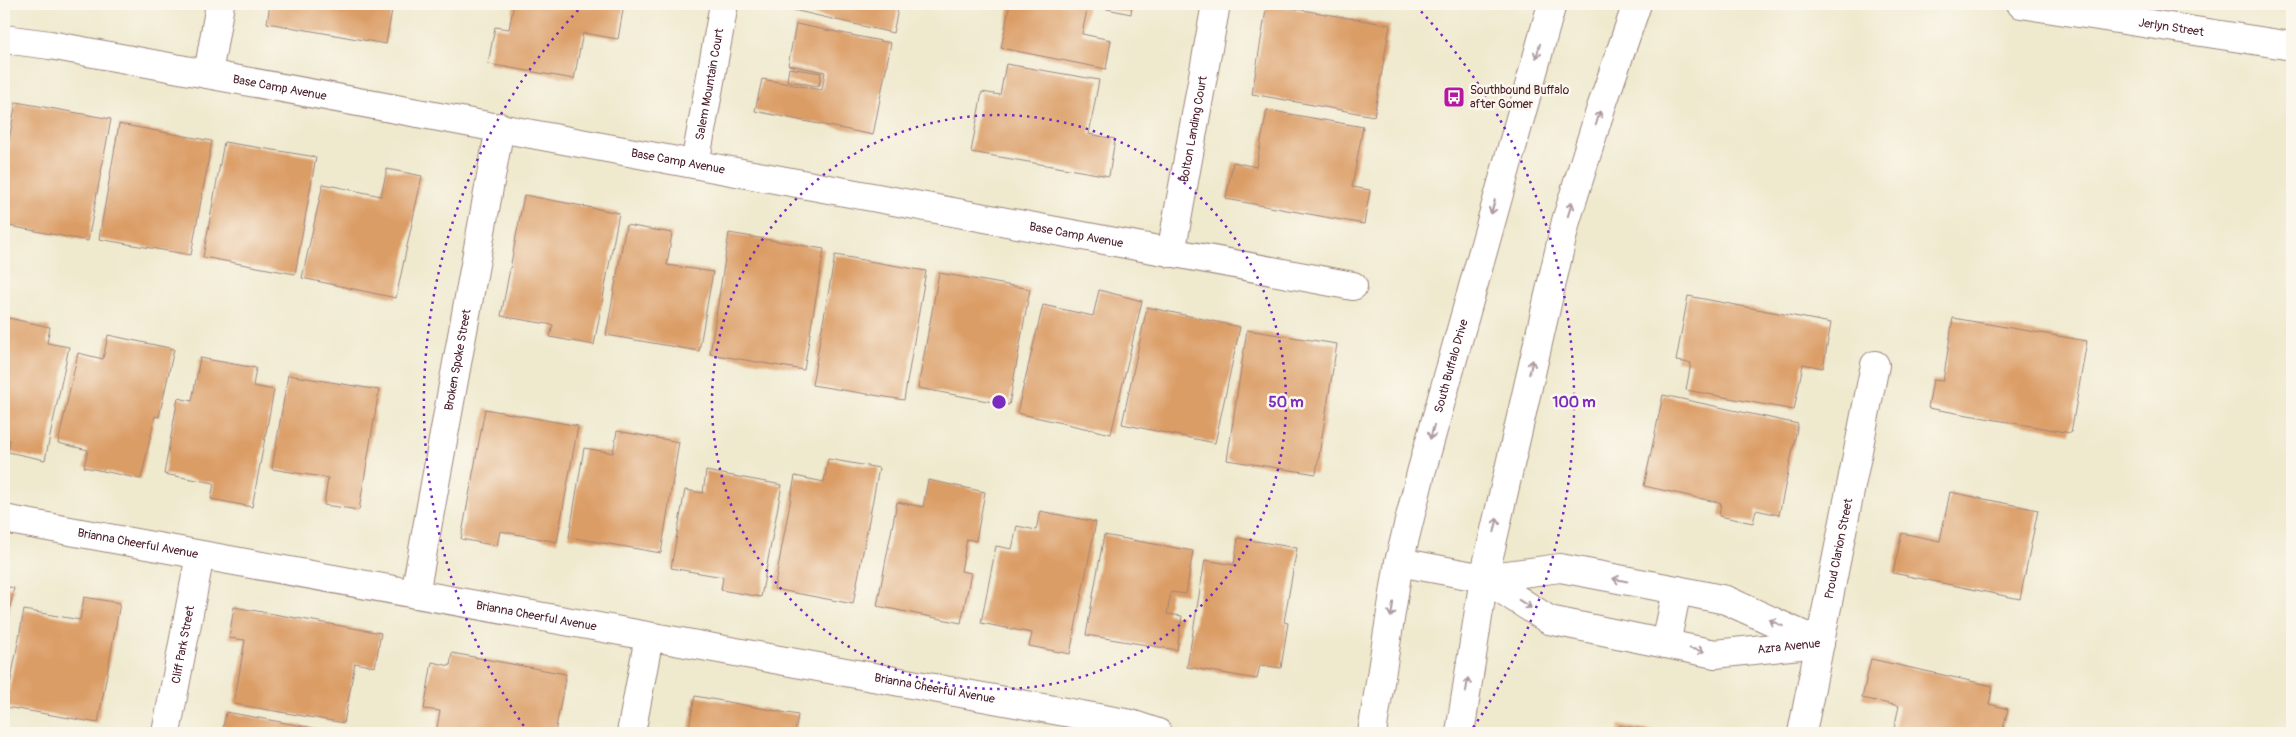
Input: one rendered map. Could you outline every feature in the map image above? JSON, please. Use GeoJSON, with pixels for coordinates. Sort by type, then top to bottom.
{"type":"FeatureCollection","features":[{"type":"Feature","properties":{"kind":"street"},"geometry":{"type":"LineString","coordinates":[[208,74],[220,4]]}},
{"type":"Feature","properties":{"kind":"street","name":"Salem Mountain Court"},"geometry":{"type":"LineString","coordinates":[[696,164],[724,4]]}},
{"type":"Feature","properties":{"kind":"street","name":"Bolton Landing Court"},"geometry":{"type":"LineString","coordinates":[[1171,253],[1216,4]]}},
{"type":"Feature","properties":{"kind":"street","name":"South Buffalo Drive"},"geometry":{"type":"LineString","coordinates":[[1372,733],[1399,562],[1480,255],[1552,4]]}},
{"type":"Feature","properties":{"kind":"street"},"geometry":{"type":"LineString","coordinates":[[1460,733],[1484,578],[1566,221],[1601,108],[1637,4]]}},
{"type":"Feature","properties":{"kind":"street","name":"Jerlyn Street"},"geometry":{"type":"LineString","coordinates":[[2021,4],[2292,46]]}},
{"type":"Feature","properties":{"kind":"street","name":"Base Camp Avenue"},"geometry":{"type":"LineString","coordinates":[[4,39],[50,45],[500,127],[1353,286]]}},
{"type":"Feature","properties":{"kind":"street","name":"Broken Spoke Street"},"geometry":{"type":"LineString","coordinates":[[415,594],[500,127]]}},
{"type":"Feature","properties":{"kind":"street","name":"Proud Clarion Street"},"geometry":{"type":"LineString","coordinates":[[1802,733],[1875,365]]}},
{"type":"Feature","properties":{"kind":"street","name":"Brianna Cheerful Avenue"},"geometry":{"type":"LineString","coordinates":[[4,520],[649,637],[1068,723],[1131,724],[1158,733]]}},
{"type":"Feature","properties":{"kind":"street","name":"Cliff Park Street"},"geometry":{"type":"LineString","coordinates":[[166,733],[200,555]]}},
{"type":"Feature","properties":{"kind":"street","name":"Azra Avenue"},"geometry":{"type":"LineString","coordinates":[[1399,562],[1484,578],[1560,568],[1677,590],[1726,600],[1820,644]]}},
{"type":"Feature","properties":{"kind":"street","name":"Azra Avenue"},"geometry":{"type":"LineString","coordinates":[[1484,578],[1549,620],[1714,654],[1820,644]]}},
{"type":"Feature","properties":{"kind":"street"},"geometry":{"type":"LineString","coordinates":[[1666,644],[1677,590]]}},
{"type":"Feature","properties":{"kind":"street"},"geometry":{"type":"LineString","coordinates":[[631,733],[649,637]]}},
{"type":"Feature","properties":{"kind":"building"},"geometry":{"type":"Polygon","coordinates":[[[270,4],[393,4],[386,44],[267,23],[270,4]]]}},
{"type":"Feature","properties":{"kind":"building"},"geometry":{"type":"Polygon","coordinates":[[[514,4],[624,4],[618,39],[583,33],[574,79],[488,64],[495,27],[509,29],[514,4]]]}},
{"type":"Feature","properties":{"kind":"building"},"geometry":{"type":"Polygon","coordinates":[[[790,4],[899,4],[893,33],[789,9],[790,4]]]}},
{"type":"Feature","properties":{"kind":"building"},"geometry":{"type":"Polygon","coordinates":[[[1010,4],[1132,4],[1131,14],[1088,5],[1082,34],[1111,40],[1106,69],[1001,48],[1010,4]]]}},
{"type":"Feature","properties":{"kind":"building"},"geometry":{"type":"Polygon","coordinates":[[[1267,4],[1390,25],[1374,116],[1252,94],[1267,4]]]}},
{"type":"Feature","properties":{"kind":"building"},"geometry":{"type":"Polygon","coordinates":[[[1393,4],[1419,4],[1418,9],[1393,4]]]}},
{"type":"Feature","properties":{"kind":"building"},"geometry":{"type":"Polygon","coordinates":[[[796,24],[891,43],[873,135],[755,111],[762,79],[822,90],[825,72],[788,65],[796,24]]]}},
{"type":"Feature","properties":{"kind":"building"},"geometry":{"type":"Polygon","coordinates":[[[1006,64],[1099,80],[1089,134],[1115,139],[1109,176],[971,152],[982,92],[1000,95],[1006,64]]]}},
{"type":"Feature","properties":{"kind":"building"},"geometry":{"type":"Polygon","coordinates":[[[789,68],[821,73],[819,86],[787,81],[789,68]]]}},
{"type":"Feature","properties":{"kind":"building"},"geometry":{"type":"Polygon","coordinates":[[[16,102],[111,119],[88,241],[4,225],[4,167],[16,102]]]}},
{"type":"Feature","properties":{"kind":"building"},"geometry":{"type":"Polygon","coordinates":[[[1267,110],[1363,127],[1352,187],[1370,190],[1364,224],[1226,199],[1233,162],[1256,167],[1267,110]]]}},
{"type":"Feature","properties":{"kind":"building"},"geometry":{"type":"Polygon","coordinates":[[[119,124],[212,141],[191,255],[99,239],[119,124]]]}},
{"type":"Feature","properties":{"kind":"building"},"geometry":{"type":"Polygon","coordinates":[[[224,142],[316,157],[295,274],[203,257],[224,142]]]}},
{"type":"Feature","properties":{"kind":"building"},"geometry":{"type":"Polygon","coordinates":[[[387,169],[422,176],[396,298],[302,278],[323,184],[381,196],[387,169]]]}},
{"type":"Feature","properties":{"kind":"building"},"geometry":{"type":"Polygon","coordinates":[[[524,195],[619,213],[594,345],[550,337],[553,325],[501,316],[524,195]]]}},
{"type":"Feature","properties":{"kind":"building"},"geometry":{"type":"Polygon","coordinates":[[[626,225],[672,233],[667,265],[713,272],[699,351],[606,335],[626,225]]]}},
{"type":"Feature","properties":{"kind":"building"},"geometry":{"type":"Polygon","coordinates":[[[729,233],[824,249],[804,370],[710,354],[729,233]]]}},
{"type":"Feature","properties":{"kind":"building"},"geometry":{"type":"Polygon","coordinates":[[[835,255],[926,271],[904,400],[812,385],[835,255]]]}},
{"type":"Feature","properties":{"kind":"building"},"geometry":{"type":"Polygon","coordinates":[[[939,273],[1030,289],[1009,405],[918,388],[939,273]]]}},
{"type":"Feature","properties":{"kind":"building"},"geometry":{"type":"Polygon","coordinates":[[[1099,290],[1142,301],[1111,434],[1017,413],[1043,305],[1093,316],[1099,290]]]}},
{"type":"Feature","properties":{"kind":"building"},"geometry":{"type":"Polygon","coordinates":[[[1688,296],[1831,323],[1823,368],[1803,364],[1794,410],[1686,390],[1691,363],[1676,361],[1688,296]]]}},
{"type":"Feature","properties":{"kind":"building"},"geometry":{"type":"Polygon","coordinates":[[[1147,307],[1240,327],[1215,443],[1122,424],[1147,307]]]}},
{"type":"Feature","properties":{"kind":"building"},"geometry":{"type":"Polygon","coordinates":[[[4,317],[50,327],[47,343],[69,347],[45,460],[8,452],[10,440],[4,438],[4,317]]]}},
{"type":"Feature","properties":{"kind":"building"},"geometry":{"type":"Polygon","coordinates":[[[1953,318],[2087,341],[2071,433],[1928,408],[1933,380],[1943,381],[1953,318]]]}},
{"type":"Feature","properties":{"kind":"building"},"geometry":{"type":"Polygon","coordinates":[[[1247,330],[1337,344],[1316,474],[1227,460],[1247,330]]]}},
{"type":"Feature","properties":{"kind":"building"},"geometry":{"type":"Polygon","coordinates":[[[108,335],[174,349],[159,417],[155,416],[141,479],[84,467],[88,450],[58,443],[78,353],[103,359],[108,335]]]}},
{"type":"Feature","properties":{"kind":"building"},"geometry":{"type":"Polygon","coordinates":[[[200,358],[256,368],[253,386],[274,390],[252,507],[211,499],[214,483],[164,474],[178,398],[192,401],[200,358]]]}},
{"type":"Feature","properties":{"kind":"building"},"geometry":{"type":"Polygon","coordinates":[[[288,375],[379,390],[359,510],[324,505],[328,478],[272,469],[288,375]]]}},
{"type":"Feature","properties":{"kind":"building"},"geometry":{"type":"Polygon","coordinates":[[[1663,395],[1798,424],[1779,515],[1756,510],[1753,523],[1719,516],[1721,503],[1644,486],[1663,395]]]}},
{"type":"Feature","properties":{"kind":"building"},"geometry":{"type":"Polygon","coordinates":[[[485,409],[578,426],[557,542],[500,531],[497,546],[461,539],[485,409]]]}},
{"type":"Feature","properties":{"kind":"building"},"geometry":{"type":"Polygon","coordinates":[[[617,431],[679,442],[661,553],[569,537],[584,448],[613,453],[617,431]]]}},
{"type":"Feature","properties":{"kind":"building"},"geometry":{"type":"Polygon","coordinates":[[[828,459],[879,468],[853,604],[774,589],[795,476],[824,482],[828,459]]]}},
{"type":"Feature","properties":{"kind":"building"},"geometry":{"type":"Polygon","coordinates":[[[706,471],[782,485],[761,597],[721,590],[723,577],[671,568],[685,490],[703,493],[706,471]]]}},
{"type":"Feature","properties":{"kind":"building"},"geometry":{"type":"Polygon","coordinates":[[[928,480],[985,492],[976,541],[967,539],[961,571],[971,573],[961,623],[877,606],[897,502],[923,507],[928,480]]]}},
{"type":"Feature","properties":{"kind":"building"},"geometry":{"type":"Polygon","coordinates":[[[1950,492],[2038,510],[2020,599],[1893,573],[1902,533],[1940,541],[1950,492]]]}},
{"type":"Feature","properties":{"kind":"building"},"geometry":{"type":"Polygon","coordinates":[[[1040,511],[1096,522],[1070,654],[1029,646],[1032,633],[981,623],[996,546],[1012,549],[1017,526],[1036,530],[1040,511]]]}},
{"type":"Feature","properties":{"kind":"building"},"geometry":{"type":"Polygon","coordinates":[[[1104,535],[1193,551],[1186,594],[1171,592],[1167,614],[1182,616],[1177,650],[1086,635],[1104,535]]]}},
{"type":"Feature","properties":{"kind":"building"},"geometry":{"type":"Polygon","coordinates":[[[1238,538],[1297,548],[1284,622],[1288,623],[1281,668],[1260,665],[1257,679],[1187,667],[1205,560],[1234,565],[1238,538]]]}},
{"type":"Feature","properties":{"kind":"building"},"geometry":{"type":"Polygon","coordinates":[[[4,586],[14,588],[5,633],[4,633],[4,586]]]}},
{"type":"Feature","properties":{"kind":"building"},"geometry":{"type":"Polygon","coordinates":[[[84,597],[120,603],[98,723],[6,707],[24,610],[80,620],[84,597]]]}},
{"type":"Feature","properties":{"kind":"building"},"geometry":{"type":"Polygon","coordinates":[[[234,607],[381,633],[375,667],[355,663],[344,723],[234,704],[245,640],[229,638],[234,607]]]}},
{"type":"Feature","properties":{"kind":"building"},"geometry":{"type":"Polygon","coordinates":[[[452,653],[566,674],[555,733],[436,733],[440,711],[424,709],[432,662],[450,666],[452,653]]]}},
{"type":"Feature","properties":{"kind":"building"},"geometry":{"type":"Polygon","coordinates":[[[1871,659],[1993,686],[1989,704],[2008,709],[2002,733],[1893,733],[1899,706],[1862,698],[1871,659]]]}},
{"type":"Feature","properties":{"kind":"building"},"geometry":{"type":"Polygon","coordinates":[[[695,696],[798,715],[795,733],[688,733],[695,696]]]}},
{"type":"Feature","properties":{"kind":"building"},"geometry":{"type":"Polygon","coordinates":[[[226,712],[335,732],[335,733],[222,733],[226,712]]]}},
{"type":"Feature","properties":{"kind":"building"},"geometry":{"type":"Polygon","coordinates":[[[1619,725],[1660,732],[1660,733],[1618,733],[1619,725]]]}},
{"type":"Feature","properties":{"kind":"building"},"geometry":{"type":"Polygon","coordinates":[[[896,730],[909,732],[909,733],[896,733],[896,730]]]}},
{"type":"Feature","properties":{"kind":"place","name":"Southbound Buffalo after Gomer"},"geometry":{"type":"Point","coordinates":[1454,97]}}]}
